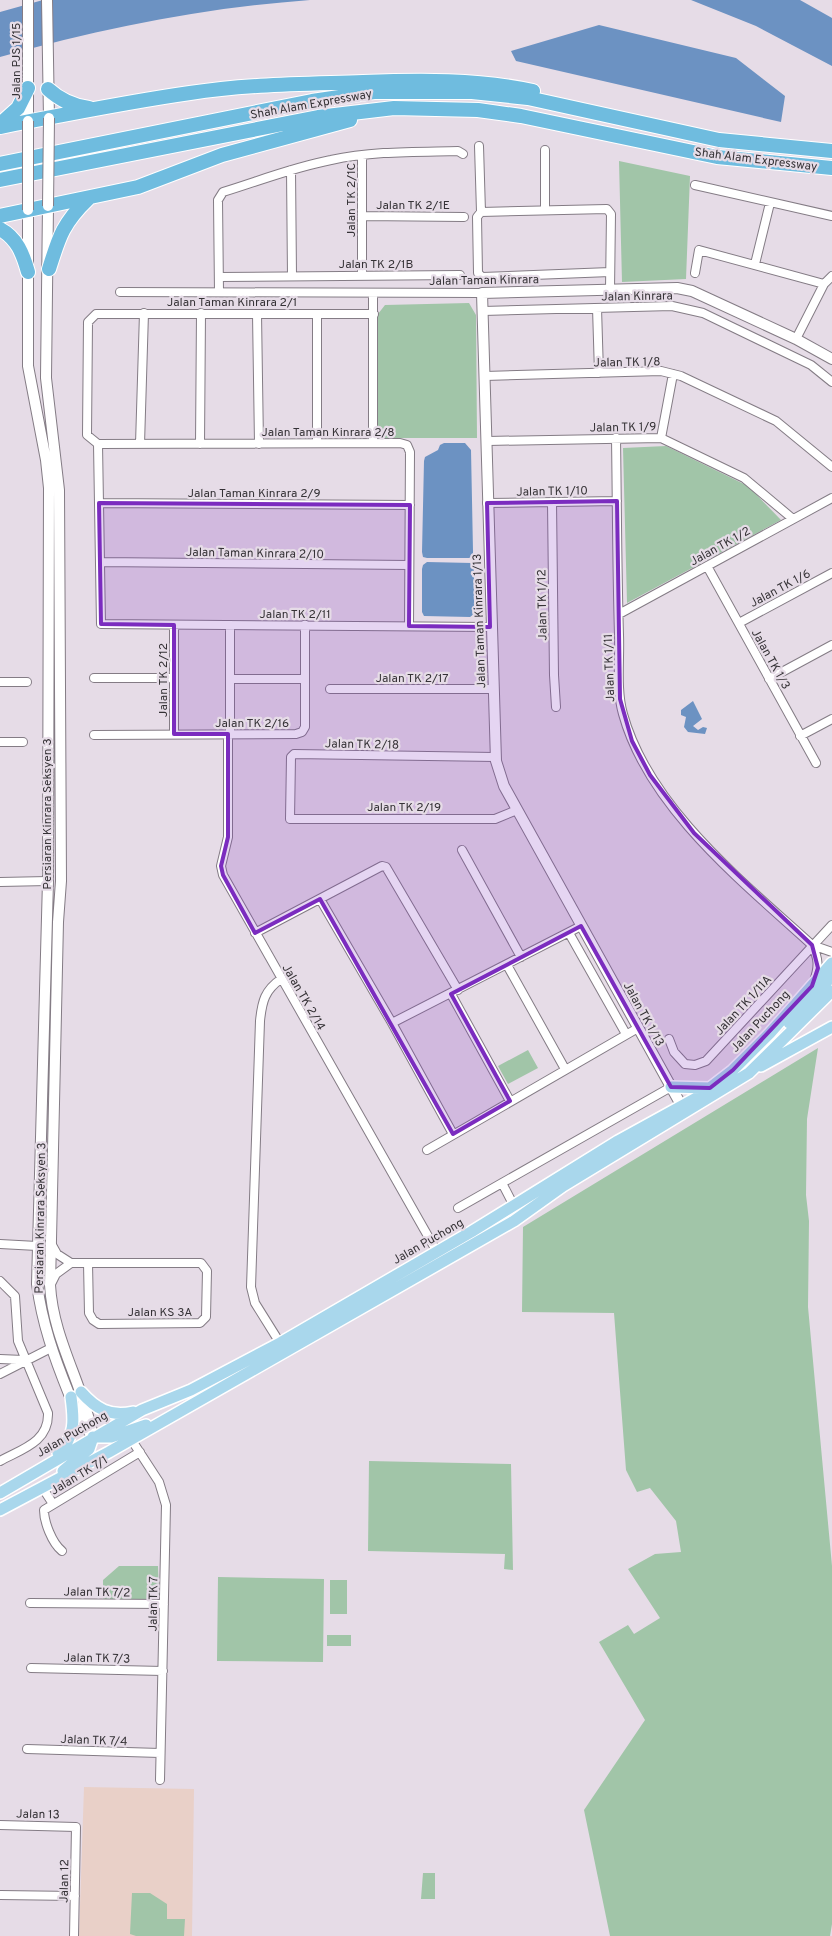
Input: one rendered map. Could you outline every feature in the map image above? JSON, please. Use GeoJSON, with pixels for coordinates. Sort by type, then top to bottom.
{"type":"FeatureCollection","features":[{"type":"Feature","properties":{"kind":"highway"},"geometry":{"type":"LineString","coordinates":[[0,125],[28,122],[191,92],[259,86],[389,81],[510,86],[543,94],[573,107]]}},
{"type":"Feature","properties":{"kind":"highway"},"geometry":{"type":"LineString","coordinates":[[47,85],[58,98],[69,104],[94,109]]}},
{"type":"Feature","properties":{"kind":"highway"},"geometry":{"type":"LineString","coordinates":[[0,125],[18,108],[28,86]]}},
{"type":"Feature","properties":{"kind":"highway","name":"Shah Alam Expressway"},"geometry":{"type":"LineString","coordinates":[[0,164],[312,101],[374,92],[472,92],[528,98],[719,140],[832,151]]}},
{"type":"Feature","properties":{"kind":"highway"},"geometry":{"type":"LineString","coordinates":[[0,216],[89,199],[138,187],[222,155],[394,108]]}},
{"type":"Feature","properties":{"kind":"highway","name":"Shah Alam Expressway"},"geometry":{"type":"LineString","coordinates":[[0,180],[318,117],[394,108],[478,110],[521,116],[717,157],[832,168]]}},
{"type":"Feature","properties":{"kind":"highway"},"geometry":{"type":"LineString","coordinates":[[48,269],[59,236],[69,217],[89,199]]}},
{"type":"Feature","properties":{"kind":"highway"},"geometry":{"type":"LineString","coordinates":[[0,229],[14,240],[23,253],[28,272]]}},
{"type":"Feature","properties":{"kind":"main road","name":"Jalan PJS 1/15"},"geometry":{"type":"LineString","coordinates":[[28,0],[28,272]]}},
{"type":"Feature","properties":{"kind":"main road"},"geometry":{"type":"LineString","coordinates":[[47,0],[49,118]]}},
{"type":"Feature","properties":{"kind":"main road","name":"Persiaran Kinrara Seksyen 3"},"geometry":{"type":"LineString","coordinates":[[49,118],[46,378],[59,490],[60,822],[56,1077],[50,1285],[53,1311],[76,1395],[82,1425],[93,1437]]}},
{"type":"Feature","properties":{"kind":"main road","name":"Persiaran Kinrara Seksyen 3"},"geometry":{"type":"LineString","coordinates":[[28,272],[28,366],[46,460],[49,488],[48,881],[37,1284],[50,1348],[76,1395]]}},
{"type":"Feature","properties":{"kind":"main road","name":"Jalan Taman Kinrara"},"geometry":{"type":"LineString","coordinates":[[482,293],[677,288],[692,291],[796,339],[832,360]]}},
{"type":"Feature","properties":{"kind":"main road","name":"Jalan Taman Kinrara 1/13"},"geometry":{"type":"LineString","coordinates":[[482,293],[488,441],[487,503],[495,757],[504,786],[581,926]]}},
{"type":"Feature","properties":{"kind":"main road"},"geometry":{"type":"LineString","coordinates":[[58,922],[55,889],[48,881],[56,866],[60,822]]}},
{"type":"Feature","properties":{"kind":"main road","name":"Jalan TK 1/13"},"geometry":{"type":"LineString","coordinates":[[581,926],[684,1110]]}},
{"type":"Feature","properties":{"kind":"main road","name":"Jalan Puchong"},"geometry":{"type":"LineString","coordinates":[[0,1492],[142,1410],[191,1390],[280,1343],[514,1206],[611,1145],[684,1110],[733,1070],[832,963]]}},
{"type":"Feature","properties":{"kind":"main road"},"geometry":{"type":"LineString","coordinates":[[733,1070],[754,1057],[778,1035],[832,976]]}},
{"type":"Feature","properties":{"kind":"main road","name":"Jalan Puchong"},"geometry":{"type":"LineString","coordinates":[[0,1510],[131,1440],[514,1222],[563,1186],[684,1110],[749,1073],[832,990]]}},
{"type":"Feature","properties":{"kind":"main road"},"geometry":{"type":"LineString","coordinates":[[749,1073],[832,1027]]}},
{"type":"Feature","properties":{"kind":"main road"},"geometry":{"type":"LineString","coordinates":[[671,1087],[710,1088]]}},
{"type":"Feature","properties":{"kind":"main road"},"geometry":{"type":"LineString","coordinates":[[46,1465],[70,1440],[76,1395],[103,1412],[123,1414],[142,1410]]}},
{"type":"Feature","properties":{"kind":"main road"},"geometry":{"type":"LineString","coordinates":[[45,1486],[89,1449],[93,1437],[111,1437],[142,1426],[158,1424]]}},
{"type":"Feature","properties":{"kind":"street"},"geometry":{"type":"LineString","coordinates":[[479,146],[481,212],[477,217],[478,274],[482,277],[610,272]]}},
{"type":"Feature","properties":{"kind":"street"},"geometry":{"type":"LineString","coordinates":[[545,150],[546,210]]}},
{"type":"Feature","properties":{"kind":"street"},"geometry":{"type":"LineString","coordinates":[[219,292],[220,195],[291,170],[331,160],[362,155],[458,151],[463,154]]}},
{"type":"Feature","properties":{"kind":"street","name":"Jalan TK 2/1C"},"geometry":{"type":"LineString","coordinates":[[362,155],[362,275]]}},
{"type":"Feature","properties":{"kind":"street"},"geometry":{"type":"LineString","coordinates":[[291,170],[292,276]]}},
{"type":"Feature","properties":{"kind":"street"},"geometry":{"type":"LineString","coordinates":[[695,185],[832,216]]}},
{"type":"Feature","properties":{"kind":"street"},"geometry":{"type":"LineString","coordinates":[[754,264],[770,203]]}},
{"type":"Feature","properties":{"kind":"street"},"geometry":{"type":"LineString","coordinates":[[481,212],[607,209],[611,214],[610,290]]}},
{"type":"Feature","properties":{"kind":"street","name":"Jalan TK 2/1E"},"geometry":{"type":"LineString","coordinates":[[362,216],[464,216]]}},
{"type":"Feature","properties":{"kind":"street"},"geometry":{"type":"LineString","coordinates":[[695,274],[699,250],[824,284]]}},
{"type":"Feature","properties":{"kind":"street","name":"Jalan TK 2/1B"},"geometry":{"type":"LineString","coordinates":[[219,277],[460,275]]}},
{"type":"Feature","properties":{"kind":"street"},"geometry":{"type":"LineString","coordinates":[[796,339],[824,284],[832,276]]}},
{"type":"Feature","properties":{"kind":"street","name":"Jalan Taman Kinrara"},"geometry":{"type":"LineString","coordinates":[[120,292],[482,293]]}},
{"type":"Feature","properties":{"kind":"street"},"geometry":{"type":"LineString","coordinates":[[372,443],[373,294]]}},
{"type":"Feature","properties":{"kind":"street","name":"Jalan Kinrara"},"geometry":{"type":"LineString","coordinates":[[484,311],[672,306],[688,308],[703,313],[811,365],[832,382]]}},
{"type":"Feature","properties":{"kind":"street"},"geometry":{"type":"LineString","coordinates":[[598,308],[600,373]]}},
{"type":"Feature","properties":{"kind":"street"},"geometry":{"type":"LineString","coordinates":[[140,444],[144,313]]}},
{"type":"Feature","properties":{"kind":"street"},"geometry":{"type":"LineString","coordinates":[[200,444],[201,313]]}},
{"type":"Feature","properties":{"kind":"street","name":"Jalan Taman Kinrara 2/1"},"geometry":{"type":"LineString","coordinates":[[98,444],[87,435],[88,322],[90,317],[96,314],[374,314]]}},
{"type":"Feature","properties":{"kind":"street"},"geometry":{"type":"LineString","coordinates":[[257,314],[259,444]]}},
{"type":"Feature","properties":{"kind":"street"},"geometry":{"type":"LineString","coordinates":[[317,314],[317,443]]}},
{"type":"Feature","properties":{"kind":"street","name":"Jalan TK 1/8"},"geometry":{"type":"LineString","coordinates":[[486,376],[661,371],[681,376],[776,421],[832,467]]}},
{"type":"Feature","properties":{"kind":"street"},"geometry":{"type":"LineString","coordinates":[[661,438],[673,374]]}},
{"type":"Feature","properties":{"kind":"street","name":"Jalan TK 1/11"},"geometry":{"type":"LineString","coordinates":[[616,438],[620,699],[632,742],[650,775],[694,833],[736,876],[812,945]]}},
{"type":"Feature","properties":{"kind":"street","name":"Jalan TK 1/9"},"geometry":{"type":"LineString","coordinates":[[488,441],[661,438],[744,478],[793,519]]}},
{"type":"Feature","properties":{"kind":"street","name":"Jalan Taman Kinrara 2/8"},"geometry":{"type":"LineString","coordinates":[[98,444],[400,443],[407,445],[410,452],[409,626]]}},
{"type":"Feature","properties":{"kind":"street"},"geometry":{"type":"LineString","coordinates":[[98,444],[100,562]]}},
{"type":"Feature","properties":{"kind":"street","name":"Jalan TK 1/2"},"geometry":{"type":"LineString","coordinates":[[619,614],[832,498]]}},
{"type":"Feature","properties":{"kind":"street","name":"Jalan TK 1/10"},"geometry":{"type":"LineString","coordinates":[[487,503],[617,501]]}},
{"type":"Feature","properties":{"kind":"street","name":"Jalan TK 1/12"},"geometry":{"type":"LineString","coordinates":[[552,502],[556,707]]}},
{"type":"Feature","properties":{"kind":"street","name":"Jalan Taman Kinrara 2/9"},"geometry":{"type":"LineString","coordinates":[[99,503],[410,505]]}},
{"type":"Feature","properties":{"kind":"street","name":"Jalan Taman Kinrara 2/10"},"geometry":{"type":"LineString","coordinates":[[100,562],[409,565]]}},
{"type":"Feature","properties":{"kind":"street","name":"Jalan TK 2/11"},"geometry":{"type":"LineString","coordinates":[[100,562],[100,624],[490,627]]}},
{"type":"Feature","properties":{"kind":"street","name":"Jalan TK 1/3"},"geometry":{"type":"LineString","coordinates":[[707,566],[816,764]]}},
{"type":"Feature","properties":{"kind":"street","name":"Jalan TK 1/6"},"geometry":{"type":"LineString","coordinates":[[739,623],[832,573]]}},
{"type":"Feature","properties":{"kind":"street","name":"Jalan TK 2/12"},"geometry":{"type":"LineString","coordinates":[[174,624],[174,734]]}},
{"type":"Feature","properties":{"kind":"street","name":"Jalan TK 2/14"},"geometry":{"type":"LineString","coordinates":[[230,625],[228,844],[221,866],[223,875],[437,1252]]}},
{"type":"Feature","properties":{"kind":"street","name":"Jalan TK 2/16"},"geometry":{"type":"LineString","coordinates":[[94,735],[296,734],[302,732],[305,727],[305,626]]}},
{"type":"Feature","properties":{"kind":"street"},"geometry":{"type":"LineString","coordinates":[[769,679],[832,645]]}},
{"type":"Feature","properties":{"kind":"street"},"geometry":{"type":"LineString","coordinates":[[94,678],[174,678]]}},
{"type":"Feature","properties":{"kind":"street"},"geometry":{"type":"LineString","coordinates":[[230,679],[305,679]]}},
{"type":"Feature","properties":{"kind":"street"},"geometry":{"type":"LineString","coordinates":[[0,682],[27,682]]}},
{"type":"Feature","properties":{"kind":"street","name":"Jalan TK 2/17"},"geometry":{"type":"LineString","coordinates":[[330,689],[494,689]]}},
{"type":"Feature","properties":{"kind":"street"},"geometry":{"type":"LineString","coordinates":[[800,736],[832,719]]}},
{"type":"Feature","properties":{"kind":"street"},"geometry":{"type":"LineString","coordinates":[[0,742],[23,742]]}},
{"type":"Feature","properties":{"kind":"street","name":"Jalan TK 2/18"},"geometry":{"type":"LineString","coordinates":[[290,819],[291,757],[294,754],[495,757]]}},
{"type":"Feature","properties":{"kind":"street","name":"Jalan TK 2/19"},"geometry":{"type":"LineString","coordinates":[[290,819],[495,818],[517,810]]}},
{"type":"Feature","properties":{"kind":"street"},"geometry":{"type":"LineString","coordinates":[[462,850],[521,957]]}},
{"type":"Feature","properties":{"kind":"street"},"geometry":{"type":"LineString","coordinates":[[255,933],[382,866],[389,869],[455,992],[510,1101]]}},
{"type":"Feature","properties":{"kind":"street"},"geometry":{"type":"LineString","coordinates":[[0,882],[48,881]]}},
{"type":"Feature","properties":{"kind":"street"},"geometry":{"type":"LineString","coordinates":[[320,899],[392,1023],[453,1134]]}},
{"type":"Feature","properties":{"kind":"street","name":"Jalan TK 1/11A"},"geometry":{"type":"LineString","coordinates":[[669,1039],[674,1052],[685,1064],[695,1065],[706,1061],[832,925]]}},
{"type":"Feature","properties":{"kind":"street"},"geometry":{"type":"LineString","coordinates":[[392,1023],[581,926]]}},
{"type":"Feature","properties":{"kind":"street"},"geometry":{"type":"LineString","coordinates":[[569,933],[626,1034]]}},
{"type":"Feature","properties":{"kind":"street"},"geometry":{"type":"LineString","coordinates":[[812,945],[832,952]]}},
{"type":"Feature","properties":{"kind":"street"},"geometry":{"type":"LineString","coordinates":[[812,945],[817,954],[818,968],[812,986]]}},
{"type":"Feature","properties":{"kind":"street"},"geometry":{"type":"LineString","coordinates":[[507,965],[565,1069]]}},
{"type":"Feature","properties":{"kind":"street"},"geometry":{"type":"LineString","coordinates":[[280,1343],[260,1311],[251,1287],[260,1020],[262,1000],[270,986],[281,979]]}},
{"type":"Feature","properties":{"kind":"street"},"geometry":{"type":"LineString","coordinates":[[426,1150],[638,1028]]}},
{"type":"Feature","properties":{"kind":"street"},"geometry":{"type":"LineString","coordinates":[[458,1208],[671,1087]]}},
{"type":"Feature","properties":{"kind":"street"},"geometry":{"type":"LineString","coordinates":[[502,1183],[514,1206]]}},
{"type":"Feature","properties":{"kind":"street"},"geometry":{"type":"LineString","coordinates":[[0,1244],[37,1246],[50,1237],[57,1254],[71,1262],[56,1274],[50,1285]]}},
{"type":"Feature","properties":{"kind":"street"},"geometry":{"type":"LineString","coordinates":[[37,1246],[50,1258]]}},
{"type":"Feature","properties":{"kind":"street","name":"Jalan KS 3A"},"geometry":{"type":"LineString","coordinates":[[71,1262],[201,1263],[207,1271],[206,1317],[203,1322],[99,1324],[92,1320],[89,1313],[88,1263]]}},
{"type":"Feature","properties":{"kind":"street"},"geometry":{"type":"LineString","coordinates":[[0,1281],[15,1296],[18,1341],[48,1413],[49,1424],[40,1439],[0,1461]]}},
{"type":"Feature","properties":{"kind":"street"},"geometry":{"type":"LineString","coordinates":[[0,1374],[50,1348]]}},
{"type":"Feature","properties":{"kind":"street"},"geometry":{"type":"LineString","coordinates":[[0,1359],[25,1360]]}},
{"type":"Feature","properties":{"kind":"street","name":"Jalan TK 7"},"geometry":{"type":"LineString","coordinates":[[131,1440],[159,1482],[165,1498],[160,1780]]}},
{"type":"Feature","properties":{"kind":"street","name":"Jalan TK 7/1"},"geometry":{"type":"LineString","coordinates":[[62,1551],[57,1547],[44,1519],[44,1510],[140,1452]]}},
{"type":"Feature","properties":{"kind":"street"},"geometry":{"type":"LineString","coordinates":[[45,1486],[53,1504]]}},
{"type":"Feature","properties":{"kind":"street","name":"Jalan TK 7/2"},"geometry":{"type":"LineString","coordinates":[[30,1603],[164,1604]]}},
{"type":"Feature","properties":{"kind":"street","name":"Jalan TK 7/3"},"geometry":{"type":"LineString","coordinates":[[31,1668],[163,1671]]}},
{"type":"Feature","properties":{"kind":"street","name":"Jalan TK 7/4"},"geometry":{"type":"LineString","coordinates":[[27,1749],[160,1753]]}},
{"type":"Feature","properties":{"kind":"street","name":"Jalan 13"},"geometry":{"type":"LineString","coordinates":[[0,1825],[76,1826]]}},
{"type":"Feature","properties":{"kind":"street","name":"Jalan 12"},"geometry":{"type":"LineString","coordinates":[[74,1936],[76,1826]]}},
{"type":"Feature","properties":{"kind":"street"},"geometry":{"type":"LineString","coordinates":[[0,1894],[75,1896]]}},
{"type":"Feature","properties":{"kind":"highlighted area"},"geometry":{"type":"Polygon","coordinates":[[[617,501],[620,699],[632,741],[650,775],[694,833],[812,945],[818,968],[812,986],[733,1070],[710,1088],[671,1087],[581,926],[451,994],[510,1101],[453,1134],[320,899],[255,933],[223,875],[221,866],[228,837],[228,734],[174,734],[174,625],[101,624],[99,503],[410,505],[409,626],[490,627],[487,503],[617,501]]]}},
{"type":"Feature","properties":{"kind":"shaded area"},"geometry":{"type":"Polygon","coordinates":[[[84,1787],[194,1789],[192,1936],[79,1936],[84,1787]]]}},
{"type":"Feature","properties":{"kind":"green space"},"geometry":{"type":"Polygon","coordinates":[[[619,161],[690,176],[686,279],[622,282],[619,161]]]}},
{"type":"Feature","properties":{"kind":"green space"},"geometry":{"type":"Polygon","coordinates":[[[469,303],[476,315],[477,438],[384,438],[378,432],[378,314],[385,305],[469,303]]]}},
{"type":"Feature","properties":{"kind":"green space"},"geometry":{"type":"Polygon","coordinates":[[[666,446],[748,486],[781,520],[627,603],[623,448],[666,446]]]}},
{"type":"Feature","properties":{"kind":"green space"},"geometry":{"type":"Polygon","coordinates":[[[818,1048],[807,1119],[806,1195],[809,1221],[808,1307],[832,1566],[832,1924],[830,1936],[610,1936],[584,1810],[645,1720],[599,1642],[628,1625],[634,1634],[660,1618],[628,1569],[655,1554],[681,1552],[676,1521],[650,1488],[637,1492],[626,1470],[614,1313],[522,1312],[523,1227],[818,1048]]]}},
{"type":"Feature","properties":{"kind":"green space"},"geometry":{"type":"Polygon","coordinates":[[[528,1050],[538,1068],[508,1084],[498,1066],[528,1050]]]}},
{"type":"Feature","properties":{"kind":"green space"},"geometry":{"type":"Polygon","coordinates":[[[369,1461],[511,1464],[513,1570],[504,1569],[505,1554],[368,1551],[369,1461]]]}},
{"type":"Feature","properties":{"kind":"green space"},"geometry":{"type":"Polygon","coordinates":[[[119,1566],[158,1566],[159,1596],[154,1600],[103,1599],[103,1580],[119,1566]]]}},
{"type":"Feature","properties":{"kind":"green space"},"geometry":{"type":"Polygon","coordinates":[[[218,1577],[324,1579],[323,1662],[217,1661],[218,1577]]]}},
{"type":"Feature","properties":{"kind":"green space"},"geometry":{"type":"Polygon","coordinates":[[[330,1580],[347,1580],[347,1614],[330,1614],[330,1580]]]}},
{"type":"Feature","properties":{"kind":"green space"},"geometry":{"type":"Polygon","coordinates":[[[327,1635],[351,1635],[351,1646],[327,1646],[327,1635]]]}},
{"type":"Feature","properties":{"kind":"green space"},"geometry":{"type":"Polygon","coordinates":[[[423,1873],[435,1873],[435,1899],[421,1899],[423,1873]]]}},
{"type":"Feature","properties":{"kind":"green space"},"geometry":{"type":"Polygon","coordinates":[[[132,1893],[150,1893],[167,1904],[167,1919],[185,1919],[184,1936],[136,1936],[130,1934],[132,1893]]]}},
{"type":"Feature","properties":{"kind":"water"},"geometry":{"type":"Polygon","coordinates":[[[43,0],[310,0],[231,8],[115,28],[0,57],[0,12],[43,0]]]}},
{"type":"Feature","properties":{"kind":"water"},"geometry":{"type":"Polygon","coordinates":[[[691,0],[800,0],[832,18],[832,66],[756,26],[691,0]]]}},
{"type":"Feature","properties":{"kind":"water"},"geometry":{"type":"Polygon","coordinates":[[[599,25],[736,58],[785,96],[781,122],[516,61],[511,51],[599,25]]]}},
{"type":"Feature","properties":{"kind":"water"},"geometry":{"type":"Polygon","coordinates":[[[444,443],[465,443],[471,450],[473,556],[469,558],[423,557],[424,461],[425,457],[438,450],[440,445],[444,443]]]}},
{"type":"Feature","properties":{"kind":"water"},"geometry":{"type":"Polygon","coordinates":[[[427,562],[472,563],[474,566],[474,614],[470,617],[424,616],[422,612],[422,569],[423,565],[427,562]]]}},
{"type":"Feature","properties":{"kind":"water"},"geometry":{"type":"Polygon","coordinates":[[[693,701],[702,719],[693,726],[698,730],[703,727],[707,728],[705,734],[688,732],[684,727],[686,717],[681,715],[681,710],[693,701]]]}}]}
